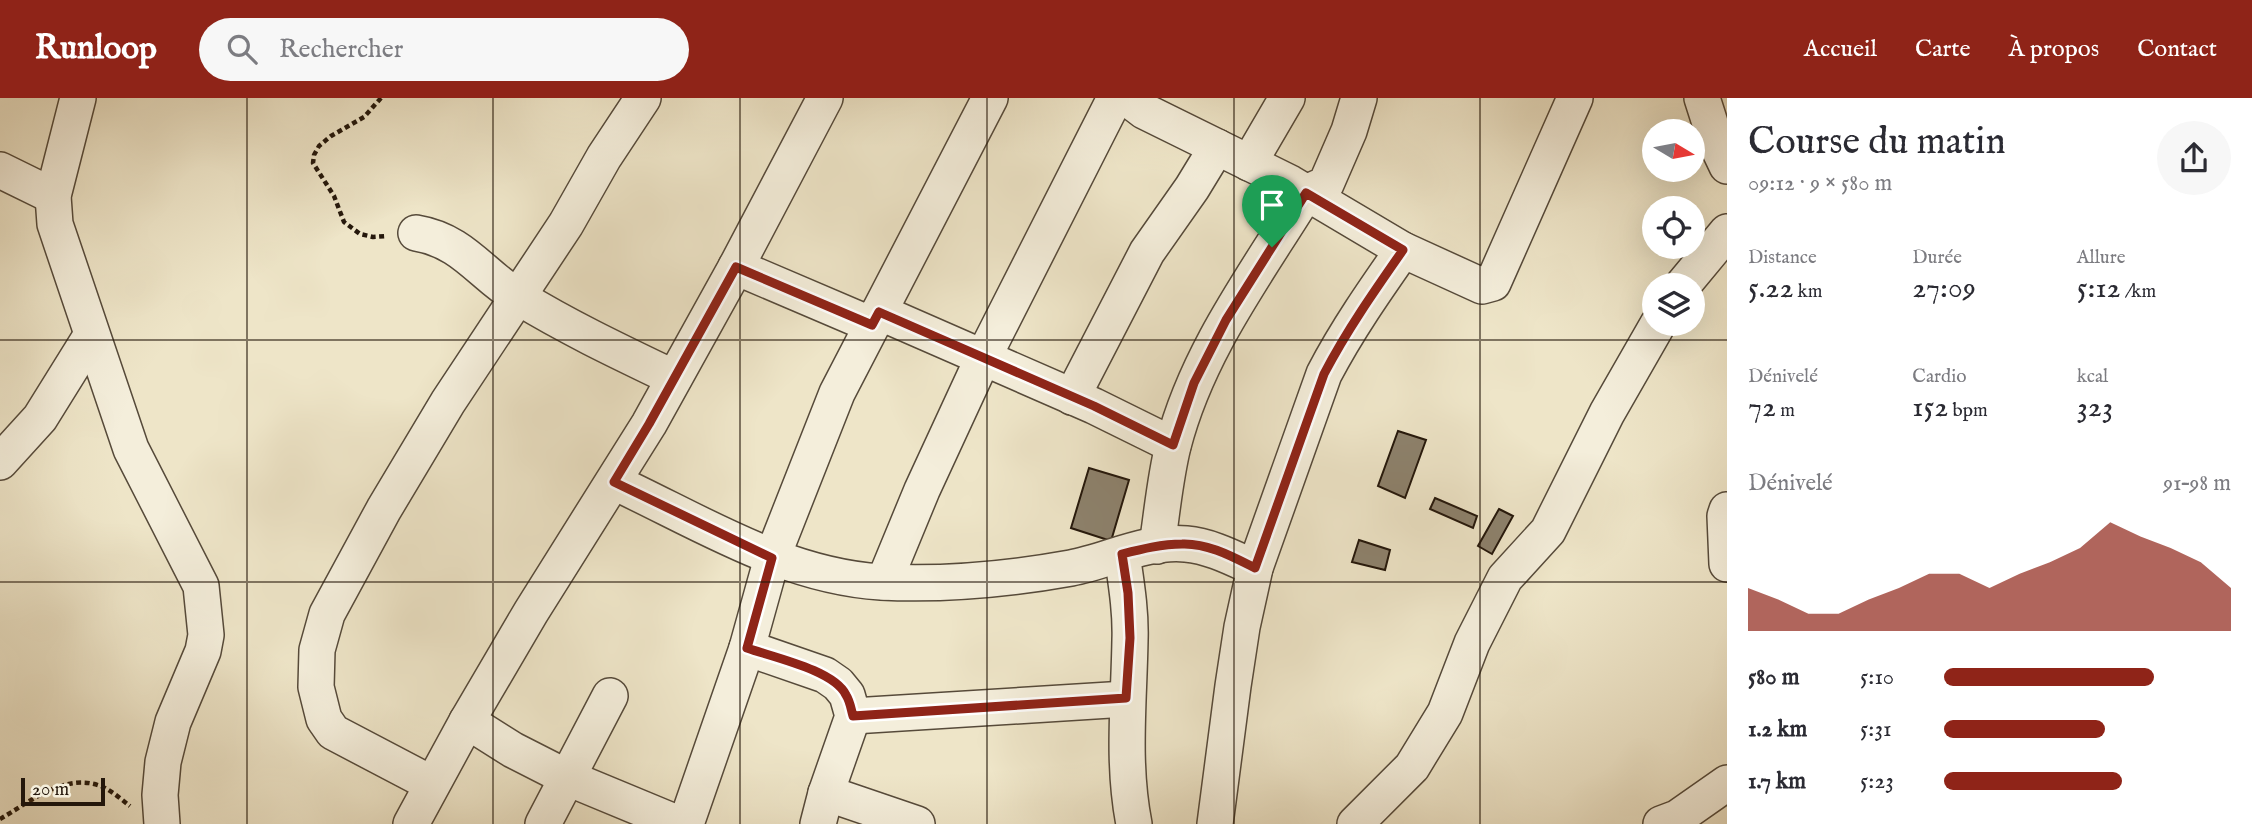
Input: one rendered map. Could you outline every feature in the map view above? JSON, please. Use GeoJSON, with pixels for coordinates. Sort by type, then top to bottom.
{"type":"FeatureCollection","features":[{"type":"Feature","properties":{"kind":"street"},"geometry":{"type":"LineString","coordinates":[[432,784],[333,732],[324,719],[316,687],[317,650],[327,614],[384,509],[448,402],[566,224],[604,157],[643,98]]}},
{"type":"Feature","properties":{"kind":"street"},"geometry":{"type":"LineString","coordinates":[[411,824],[531,612],[614,482],[674,377],[736,267],[825,98]]}},
{"type":"Feature","properties":{"kind":"street"},"geometry":{"type":"LineString","coordinates":[[686,824],[747,648],[772,558],[837,393],[990,98]]}},
{"type":"Feature","properties":{"kind":"street"},"geometry":{"type":"LineString","coordinates":[[884,582],[922,490],[984,358],[1115,98]]}},
{"type":"Feature","properties":{"kind":"street"},"geometry":{"type":"LineString","coordinates":[[1127,98],[1143,111],[1306,193],[1403,250],[1482,286],[1493,283],[1575,98]]}},
{"type":"Feature","properties":{"kind":"street"},"geometry":{"type":"LineString","coordinates":[[1249,163],[1287,98]]}},
{"type":"Feature","properties":{"kind":"street"},"geometry":{"type":"LineString","coordinates":[[1157,546],[1173,445],[1194,383],[1226,320],[1306,193],[1326,184],[1349,131],[1359,98]]}},
{"type":"Feature","properties":{"kind":"street"},"geometry":{"type":"LineString","coordinates":[[1702,98],[1717,145],[1727,166]]}},
{"type":"Feature","properties":{"kind":"street"},"geometry":{"type":"LineString","coordinates":[[80,102],[53,196],[55,224],[131,449],[201,586],[206,635],[203,651],[173,722],[163,762],[160,794],[149,816]]}},
{"type":"Feature","properties":{"kind":"street"},"geometry":{"type":"LineString","coordinates":[[1072,397],[1147,253],[1217,146]]}},
{"type":"Feature","properties":{"kind":"street"},"geometry":{"type":"LineString","coordinates":[[0,170],[53,196]]}},
{"type":"Feature","properties":{"kind":"street"},"geometry":{"type":"LineString","coordinates":[[1693,273],[1727,232]]}},
{"type":"Feature","properties":{"kind":"street"},"geometry":{"type":"LineString","coordinates":[[416,233],[453,245],[517,297],[598,342],[674,377]]}},
{"type":"Feature","properties":{"kind":"street"},"geometry":{"type":"LineString","coordinates":[[1214,824],[1236,663],[1255,568],[1324,374],[1366,303],[1403,250]]}},
{"type":"Feature","properties":{"kind":"street"},"geometry":{"type":"LineString","coordinates":[[736,267],[984,358],[1173,445]]}},
{"type":"Feature","properties":{"kind":"street"},"geometry":{"type":"LineString","coordinates":[[0,462],[40,418],[91,336]]}},
{"type":"Feature","properties":{"kind":"street"},"geometry":{"type":"LineString","coordinates":[[1355,824],[1412,767],[1445,713],[1472,643],[1505,578],[1548,531],[1607,413],[1651,336]]}},
{"type":"Feature","properties":{"kind":"street"},"geometry":{"type":"LineString","coordinates":[[614,482],[772,558],[860,580],[970,580],[1073,568],[1157,546],[1185,543],[1219,551],[1255,568]]}},
{"type":"Feature","properties":{"kind":"street"},"geometry":{"type":"LineString","coordinates":[[1727,510],[1727,564]]}},
{"type":"Feature","properties":{"kind":"street"},"geometry":{"type":"LineString","coordinates":[[1122,554],[1128,593],[1130,638],[1126,698],[1129,790],[1134,824]]}},
{"type":"Feature","properties":{"kind":"street"},"geometry":{"type":"LineString","coordinates":[[747,648],[825,675],[847,695],[853,716],[822,808],[917,824]]}},
{"type":"Feature","properties":{"kind":"street"},"geometry":{"type":"LineString","coordinates":[[543,824],[610,696]]}},
{"type":"Feature","properties":{"kind":"street"},"geometry":{"type":"LineString","coordinates":[[853,716],[1126,698]]}},
{"type":"Feature","properties":{"kind":"street"},"geometry":{"type":"LineString","coordinates":[[467,722],[513,750],[568,778],[679,824]]}},
{"type":"Feature","properties":{"kind":"street"},"geometry":{"type":"LineString","coordinates":[[1661,824],[1677,818],[1727,783]]}},
{"type":"Feature","properties":{"kind":"path"},"geometry":{"type":"LineString","coordinates":[[381,98],[364,117],[319,146],[313,163],[334,196],[344,222],[360,234],[373,237],[416,233]]}},
{"type":"Feature","properties":{"kind":"path"},"geometry":{"type":"LineString","coordinates":[[0,819],[58,785],[76,783],[102,786],[149,816]]}},
{"type":"Feature","properties":{"kind":"building"},"geometry":{"type":"Polygon","coordinates":[[[1398,431],[1426,440],[1405,498],[1378,486],[1398,431]]]}},
{"type":"Feature","properties":{"kind":"building"},"geometry":{"type":"Polygon","coordinates":[[[1089,468],[1129,480],[1111,541],[1071,528],[1089,468]]]}},
{"type":"Feature","properties":{"kind":"building"},"geometry":{"type":"Polygon","coordinates":[[[1435,498],[1477,516],[1473,528],[1430,509],[1435,498]]]}},
{"type":"Feature","properties":{"kind":"building"},"geometry":{"type":"Polygon","coordinates":[[[1499,509],[1513,516],[1492,554],[1478,546],[1499,509]]]}},
{"type":"Feature","properties":{"kind":"building"},"geometry":{"type":"Polygon","coordinates":[[[1359,540],[1390,550],[1385,570],[1352,562],[1359,540]]]}},
{"type":"Feature","properties":{"kind":"route"},"geometry":{"type":"LineString","coordinates":[[1306,193],[1403,250],[1337,349],[1324,374],[1255,568],[1219,551],[1185,543],[1122,554],[1128,593],[1130,638],[1126,698],[853,716],[847,695],[825,675],[747,648],[772,558],[614,482],[736,267],[872,325],[879,312],[1094,406],[1173,445],[1194,383],[1226,320],[1272,247],[1306,193]]}}]}
